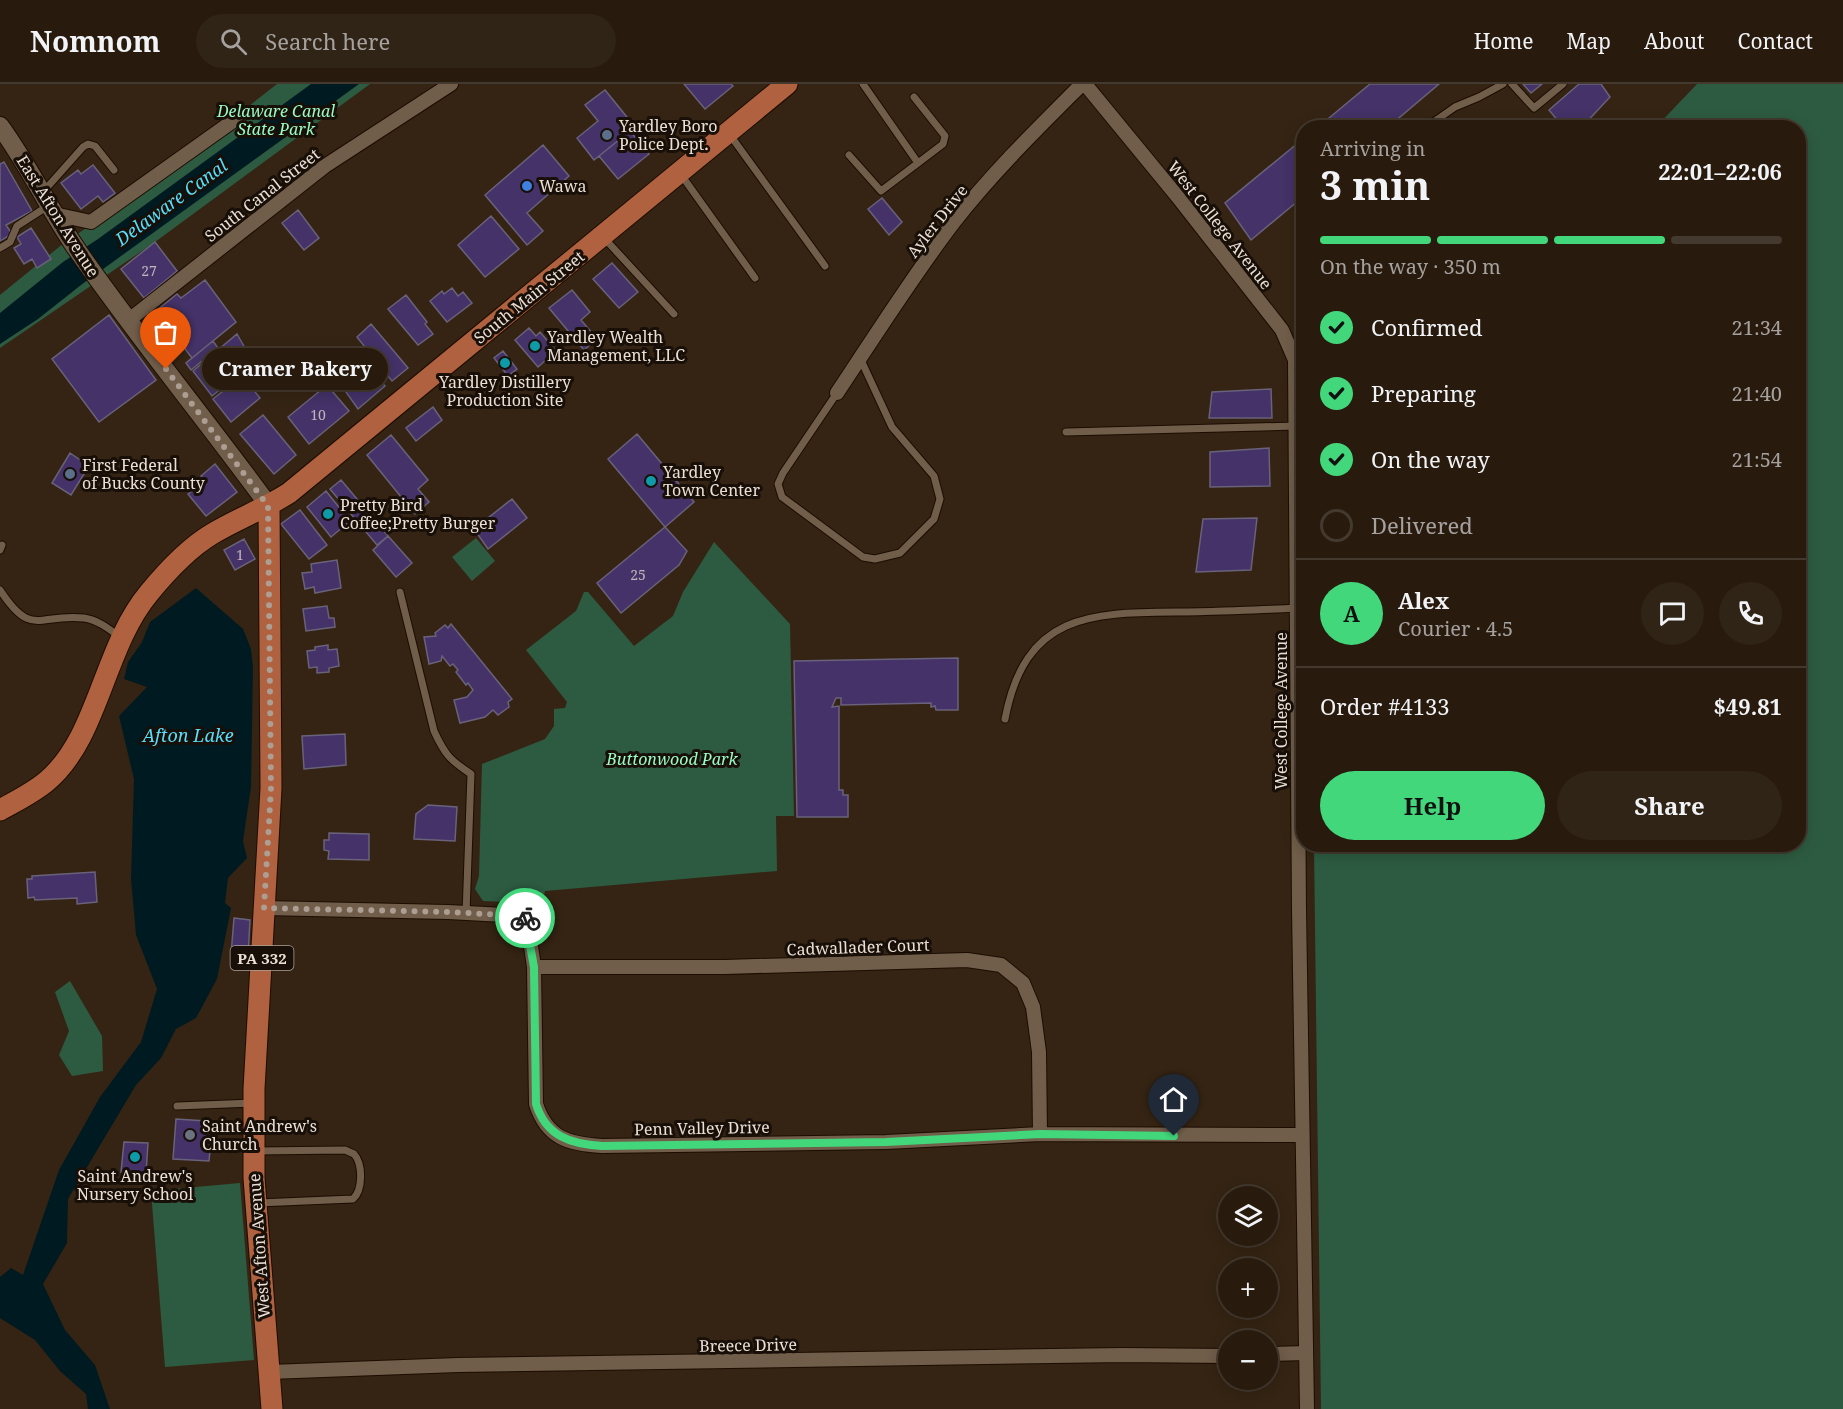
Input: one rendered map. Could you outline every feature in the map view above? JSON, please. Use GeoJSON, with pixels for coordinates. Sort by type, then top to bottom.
{"type":"FeatureCollection","features":[{"type":"Feature","properties":{"kind":"main road","name":"South Main Street"},"geometry":{"type":"LineString","coordinates":[[0,810],[47,782],[66,760],[78,741],[120,637],[149,593],[185,554],[212,534],[268,506],[328,462],[787,84]]}},
{"type":"Feature","properties":{"kind":"main road","name":"East Afton Avenue"},"geometry":{"type":"LineString","coordinates":[[3,137],[49,204],[72,243],[268,506]]}},
{"type":"Feature","properties":{"kind":"main road","name":"West Afton Avenue"},"geometry":{"type":"LineString","coordinates":[[268,506],[271,789],[254,1102],[254,1151],[255,1203],[272,1409]]}},
{"type":"Feature","properties":{"kind":"street","name":"South Canal Street"},"geometry":{"type":"LineString","coordinates":[[129,320],[325,166],[451,84]]}},
{"type":"Feature","properties":{"kind":"street","name":"West College Avenue"},"geometry":{"type":"LineString","coordinates":[[1084,84],[1296,347]]}},
{"type":"Feature","properties":{"kind":"street","name":"Ayler Drive"},"geometry":{"type":"LineString","coordinates":[[837,393],[956,221],[1036,130],[1084,84]]}},
{"type":"Feature","properties":{"kind":"street"},"geometry":{"type":"LineString","coordinates":[[49,204],[91,222],[240,116]]}},
{"type":"Feature","properties":{"kind":"street","name":"West College Avenue"},"geometry":{"type":"LineString","coordinates":[[1296,352],[1294,360],[1296,426]]}},
{"type":"Feature","properties":{"kind":"street","name":"West College Avenue"},"geometry":{"type":"LineString","coordinates":[[1299,852],[1307,1409]]}},
{"type":"Feature","properties":{"kind":"street","name":"Penn Valley Drive"},"geometry":{"type":"LineString","coordinates":[[264,908],[504,915],[527,919],[534,967],[536,1104],[544,1122],[554,1133],[566,1141],[579,1145],[886,1142],[1040,1134],[1302,1135]]}},
{"type":"Feature","properties":{"kind":"street","name":"Cadwallader Court"},"geometry":{"type":"LineString","coordinates":[[534,967],[725,967],[967,960],[1001,965],[1023,983],[1033,1007],[1039,1052],[1040,1134]]}},
{"type":"Feature","properties":{"kind":"street"},"geometry":{"type":"LineString","coordinates":[[1278,1354],[1306,1353]]}},
{"type":"Feature","properties":{"kind":"street","name":"Breece Drive"},"geometry":{"type":"LineString","coordinates":[[269,1372],[458,1365],[1123,1355],[1218,1356]]}},
{"type":"Feature","properties":{"kind":"lane"},"geometry":{"type":"LineString","coordinates":[[863,84],[918,163]]}},
{"type":"Feature","properties":{"kind":"lane"},"geometry":{"type":"LineString","coordinates":[[1436,120],[1455,106],[1479,97],[1503,84]]}},
{"type":"Feature","properties":{"kind":"lane"},"geometry":{"type":"LineString","coordinates":[[1512,84],[1534,108],[1563,84]]}},
{"type":"Feature","properties":{"kind":"lane"},"geometry":{"type":"LineString","coordinates":[[849,155],[881,191],[943,144],[945,136],[914,97]]}},
{"type":"Feature","properties":{"kind":"lane"},"geometry":{"type":"LineString","coordinates":[[729,133],[825,266]]}},
{"type":"Feature","properties":{"kind":"lane"},"geometry":{"type":"LineString","coordinates":[[0,248],[10,242],[17,226],[49,204],[82,147],[88,144],[95,146],[114,170]]}},
{"type":"Feature","properties":{"kind":"lane"},"geometry":{"type":"LineString","coordinates":[[680,173],[755,278]]}},
{"type":"Feature","properties":{"kind":"lane"},"geometry":{"type":"LineString","coordinates":[[603,237],[674,314]]}},
{"type":"Feature","properties":{"kind":"lane"},"geometry":{"type":"LineString","coordinates":[[837,393],[778,484],[782,497],[863,557],[875,559],[900,553],[934,519],[940,499],[934,476],[909,450],[892,427],[860,358]]}},
{"type":"Feature","properties":{"kind":"lane"},"geometry":{"type":"LineString","coordinates":[[1066,432],[1296,426]]}},
{"type":"Feature","properties":{"kind":"lane"},"geometry":{"type":"LineString","coordinates":[[0,590],[16,613],[31,621],[84,618],[100,623],[120,637]]}},
{"type":"Feature","properties":{"kind":"lane"},"geometry":{"type":"LineString","coordinates":[[400,592],[434,731],[444,753],[451,761],[471,774],[466,914]]}},
{"type":"Feature","properties":{"kind":"lane"},"geometry":{"type":"LineString","coordinates":[[1005,719],[1019,673],[1031,654],[1053,633],[1078,620],[1102,614],[1137,612],[1296,608]]}},
{"type":"Feature","properties":{"kind":"lane"},"geometry":{"type":"LineString","coordinates":[[177,1106],[254,1102]]}},
{"type":"Feature","properties":{"kind":"lane"},"geometry":{"type":"LineString","coordinates":[[254,1151],[345,1150],[354,1154],[359,1166],[359,1192],[353,1199],[255,1203]]}},
{"type":"Feature","properties":{"kind":"green space","name":"Delaware Canal State Park"},"geometry":{"type":"Polygon","coordinates":[[[277,84],[370,84],[155,242],[0,348],[0,295],[64,243],[131,198],[277,84]]]}},
{"type":"Feature","properties":{"kind":"green space"},"geometry":{"type":"Polygon","coordinates":[[[1697,84],[1843,84],[1843,1409],[1321,1409],[1314,852],[1806,852],[1806,120],[1663,120],[1697,84]]]}},
{"type":"Feature","properties":{"kind":"green space"},"geometry":{"type":"Polygon","coordinates":[[[476,538],[495,561],[472,581],[452,557],[476,538]]]}},
{"type":"Feature","properties":{"kind":"green space","name":"Buttonwood Park"},"geometry":{"type":"Polygon","coordinates":[[[714,542],[790,624],[794,816],[776,816],[777,871],[545,891],[543,900],[483,901],[475,889],[479,876],[482,764],[545,739],[554,726],[554,709],[565,708],[567,702],[526,650],[576,611],[584,592],[588,592],[634,646],[673,616],[683,592],[714,542]]]}},
{"type":"Feature","properties":{"kind":"green space"},"geometry":{"type":"Polygon","coordinates":[[[70,981],[102,1036],[103,1071],[72,1076],[59,1055],[69,1031],[55,992],[70,981]]]}},
{"type":"Feature","properties":{"kind":"green space"},"geometry":{"type":"Polygon","coordinates":[[[240,1183],[254,1360],[165,1367],[151,1191],[240,1183]]]}},
{"type":"Feature","properties":{"kind":"water","name":"Delaware Canal"},"geometry":{"type":"Polygon","coordinates":[[[311,84],[359,84],[81,285],[38,319],[0,344],[0,313],[63,262],[311,84]]]}},
{"type":"Feature","properties":{"kind":"water","name":"Afton Lake"},"geometry":{"type":"Polygon","coordinates":[[[196,588],[243,629],[251,649],[253,667],[251,787],[243,841],[247,858],[228,878],[225,903],[231,908],[217,979],[196,1018],[176,1029],[161,1058],[136,1085],[68,1199],[67,1243],[43,1284],[65,1330],[95,1365],[110,1409],[88,1409],[86,1394],[60,1371],[35,1340],[0,1318],[0,1277],[11,1268],[23,1275],[59,1170],[100,1097],[141,1042],[157,989],[136,935],[131,879],[134,779],[119,716],[147,687],[124,679],[128,662],[142,642],[150,622],[196,588]]]}},
{"type":"Feature","properties":{"kind":"building"},"geometry":{"type":"Polygon","coordinates":[[[684,84],[731,84],[733,86],[705,109],[684,84]]]}},
{"type":"Feature","properties":{"kind":"building"},"geometry":{"type":"Polygon","coordinates":[[[1370,84],[1439,84],[1396,120],[1327,120],[1370,84]]]}},
{"type":"Feature","properties":{"kind":"building"},"geometry":{"type":"Polygon","coordinates":[[[1523,84],[1542,84],[1531,93],[1523,84]]]}},
{"type":"Feature","properties":{"kind":"building"},"geometry":{"type":"Polygon","coordinates":[[[1579,84],[1601,84],[1610,97],[1588,120],[1557,120],[1549,110],[1579,84]]]}},
{"type":"Feature","properties":{"kind":"building","name":"Yardley Boro Police Dept."},"geometry":{"type":"Polygon","coordinates":[[[605,90],[635,127],[630,131],[649,154],[618,179],[599,156],[594,160],[577,138],[598,121],[585,105],[605,90]]]}},
{"type":"Feature","properties":{"kind":"building"},"geometry":{"type":"Polygon","coordinates":[[[630,131],[649,154],[618,179],[599,156],[630,131]]]}},
{"type":"Feature","properties":{"kind":"building","name":"Wawa"},"geometry":{"type":"Polygon","coordinates":[[[543,145],[569,176],[527,213],[543,231],[527,245],[485,195],[543,145]]]}},
{"type":"Feature","properties":{"kind":"building"},"geometry":{"type":"Polygon","coordinates":[[[1296,145],[1296,203],[1251,240],[1225,203],[1296,145]]]}},
{"type":"Feature","properties":{"kind":"building"},"geometry":{"type":"Polygon","coordinates":[[[4,162],[32,211],[6,225],[12,234],[0,241],[0,164],[4,162]]]}},
{"type":"Feature","properties":{"kind":"building"},"geometry":{"type":"Polygon","coordinates":[[[93,165],[115,193],[103,202],[98,196],[81,209],[61,183],[78,170],[81,174],[93,165]]]}},
{"type":"Feature","properties":{"kind":"building"},"geometry":{"type":"Polygon","coordinates":[[[882,198],[902,222],[889,235],[868,209],[882,198]]]}},
{"type":"Feature","properties":{"kind":"building"},"geometry":{"type":"Polygon","coordinates":[[[298,210],[319,238],[304,250],[282,223],[298,210]]]}},
{"type":"Feature","properties":{"kind":"building"},"geometry":{"type":"Polygon","coordinates":[[[491,216],[519,249],[485,277],[458,245],[491,216]]]}},
{"type":"Feature","properties":{"kind":"building"},"geometry":{"type":"Polygon","coordinates":[[[31,228],[51,259],[37,268],[32,259],[24,264],[14,248],[21,244],[17,237],[31,228]]]}},
{"type":"Feature","properties":{"kind":"building"},"geometry":{"type":"Polygon","coordinates":[[[155,242],[177,271],[144,298],[121,269],[155,242]]]}},
{"type":"Feature","properties":{"kind":"building"},"geometry":{"type":"Polygon","coordinates":[[[612,263],[638,292],[619,308],[593,279],[612,263]]]}},
{"type":"Feature","properties":{"kind":"building"},"geometry":{"type":"Polygon","coordinates":[[[205,280],[236,322],[192,358],[156,311],[177,294],[181,298],[205,280]]]}},
{"type":"Feature","properties":{"kind":"building"},"geometry":{"type":"Polygon","coordinates":[[[452,288],[458,296],[463,292],[472,303],[447,322],[430,301],[442,291],[444,294],[452,288]]]}},
{"type":"Feature","properties":{"kind":"building"},"geometry":{"type":"Polygon","coordinates":[[[572,290],[590,312],[581,320],[597,339],[584,350],[549,308],[572,290]]]}},
{"type":"Feature","properties":{"kind":"building"},"geometry":{"type":"Polygon","coordinates":[[[406,295],[427,322],[425,324],[433,334],[418,345],[388,309],[406,295]]]}},
{"type":"Feature","properties":{"kind":"building"},"geometry":{"type":"Polygon","coordinates":[[[109,315],[156,380],[99,422],[52,359],[109,315]]]}},
{"type":"Feature","properties":{"kind":"building"},"geometry":{"type":"Polygon","coordinates":[[[371,324],[408,368],[392,381],[357,337],[371,324]]]}},
{"type":"Feature","properties":{"kind":"building","name":"Yardley Wealth Management, LLC"},"geometry":{"type":"Polygon","coordinates":[[[529,328],[536,336],[540,332],[556,351],[538,367],[515,340],[529,328]]]}},
{"type":"Feature","properties":{"kind":"building"},"geometry":{"type":"Polygon","coordinates":[[[237,334],[245,348],[238,353],[248,367],[212,396],[193,371],[237,334]]]}},
{"type":"Feature","properties":{"kind":"building"},"geometry":{"type":"Polygon","coordinates":[[[213,341],[218,348],[191,370],[186,363],[213,341]]]}},
{"type":"Feature","properties":{"kind":"building"},"geometry":{"type":"Polygon","coordinates":[[[358,348],[385,386],[358,409],[331,371],[358,348]]]}},
{"type":"Feature","properties":{"kind":"building","name":"Yardley Distillery Production Site"},"geometry":{"type":"Polygon","coordinates":[[[503,351],[517,369],[508,376],[494,358],[503,351]]]}},
{"type":"Feature","properties":{"kind":"building"},"geometry":{"type":"Polygon","coordinates":[[[242,376],[260,398],[231,422],[213,399],[242,376]]]}},
{"type":"Feature","properties":{"kind":"building"},"geometry":{"type":"Polygon","coordinates":[[[327,385],[349,411],[309,444],[288,417],[327,385]]]}},
{"type":"Feature","properties":{"kind":"building"},"geometry":{"type":"Polygon","coordinates":[[[1271,389],[1272,418],[1209,418],[1212,392],[1271,389]]]}},
{"type":"Feature","properties":{"kind":"building"},"geometry":{"type":"Polygon","coordinates":[[[433,407],[442,420],[416,441],[406,428],[433,407]]]}},
{"type":"Feature","properties":{"kind":"building"},"geometry":{"type":"Polygon","coordinates":[[[263,415],[296,455],[274,474],[240,434],[263,415]]]}},
{"type":"Feature","properties":{"kind":"building","name":"Yardley Town Center"},"geometry":{"type":"Polygon","coordinates":[[[637,434],[694,502],[665,527],[608,459],[637,434]]]}},
{"type":"Feature","properties":{"kind":"building"},"geometry":{"type":"Polygon","coordinates":[[[391,435],[428,480],[418,489],[429,502],[415,514],[367,455],[391,435]]]}},
{"type":"Feature","properties":{"kind":"building"},"geometry":{"type":"Polygon","coordinates":[[[1269,448],[1270,486],[1210,487],[1210,452],[1269,448]]]}},
{"type":"Feature","properties":{"kind":"building","name":"First Federal of Bucks County"},"geometry":{"type":"Polygon","coordinates":[[[70,453],[89,466],[71,495],[52,483],[70,453]]]}},
{"type":"Feature","properties":{"kind":"building"},"geometry":{"type":"Polygon","coordinates":[[[215,464],[237,492],[206,516],[188,494],[205,481],[201,476],[215,464]]]}},
{"type":"Feature","properties":{"kind":"building"},"geometry":{"type":"Polygon","coordinates":[[[341,480],[388,536],[377,545],[330,489],[341,480]]]}},
{"type":"Feature","properties":{"kind":"building","name":"Pretty Bird Coffee;Pretty Burger"},"geometry":{"type":"Polygon","coordinates":[[[326,491],[350,521],[331,537],[307,507],[326,491]]]}},
{"type":"Feature","properties":{"kind":"building"},"geometry":{"type":"Polygon","coordinates":[[[512,499],[527,518],[488,549],[474,529],[512,499]]]}},
{"type":"Feature","properties":{"kind":"building"},"geometry":{"type":"Polygon","coordinates":[[[300,510],[327,545],[309,559],[281,524],[300,510]]]}},
{"type":"Feature","properties":{"kind":"building"},"geometry":{"type":"Polygon","coordinates":[[[1257,518],[1251,570],[1196,572],[1203,519],[1257,518]]]}},
{"type":"Feature","properties":{"kind":"building","name":"Yardley Town Center"},"geometry":{"type":"Polygon","coordinates":[[[665,527],[687,551],[679,565],[621,613],[597,583],[665,527]]]}},
{"type":"Feature","properties":{"kind":"building"},"geometry":{"type":"Polygon","coordinates":[[[388,536],[412,563],[396,577],[373,550],[388,536]]]}},
{"type":"Feature","properties":{"kind":"building"},"geometry":{"type":"Polygon","coordinates":[[[244,539],[255,559],[235,570],[224,550],[244,539]]]}},
{"type":"Feature","properties":{"kind":"building"},"geometry":{"type":"Polygon","coordinates":[[[337,560],[341,588],[315,593],[314,587],[305,589],[302,573],[312,572],[311,564],[337,560]]]}},
{"type":"Feature","properties":{"kind":"building"},"geometry":{"type":"Polygon","coordinates":[[[327,606],[329,618],[334,618],[335,627],[306,631],[303,609],[327,606]]]}},
{"type":"Feature","properties":{"kind":"building"},"geometry":{"type":"Polygon","coordinates":[[[451,624],[512,699],[508,702],[509,707],[498,715],[493,710],[485,717],[460,723],[454,700],[467,697],[473,690],[456,672],[458,670],[453,664],[450,666],[442,656],[441,661],[429,664],[424,637],[436,636],[435,633],[445,625],[448,628],[451,624]]]}},
{"type":"Feature","properties":{"kind":"building"},"geometry":{"type":"Polygon","coordinates":[[[328,645],[328,650],[337,649],[339,666],[329,668],[329,672],[317,673],[317,667],[309,668],[307,651],[328,645]]]}},
{"type":"Feature","properties":{"kind":"building"},"geometry":{"type":"Polygon","coordinates":[[[958,658],[958,710],[936,710],[935,706],[931,707],[931,703],[841,705],[841,698],[836,698],[832,707],[839,706],[839,790],[843,790],[843,795],[848,795],[848,817],[797,817],[794,661],[958,658]]]}},
{"type":"Feature","properties":{"kind":"building"},"geometry":{"type":"Polygon","coordinates":[[[345,734],[346,765],[304,769],[302,736],[345,734]]]}},
{"type":"Feature","properties":{"kind":"building"},"geometry":{"type":"Polygon","coordinates":[[[428,805],[457,807],[455,841],[414,839],[416,814],[428,805]]]}},
{"type":"Feature","properties":{"kind":"building"},"geometry":{"type":"Polygon","coordinates":[[[329,833],[369,834],[369,860],[328,859],[329,851],[324,850],[324,840],[329,840],[329,833]]]}},
{"type":"Feature","properties":{"kind":"building"},"geometry":{"type":"Polygon","coordinates":[[[95,872],[97,902],[77,904],[77,898],[35,900],[34,897],[28,898],[27,879],[32,879],[32,876],[95,872]]]}},
{"type":"Feature","properties":{"kind":"building"},"geometry":{"type":"Polygon","coordinates":[[[234,918],[250,920],[248,956],[231,955],[234,918]]]}},
{"type":"Feature","properties":{"kind":"building","name":"Saint Andrew's Church"},"geometry":{"type":"Polygon","coordinates":[[[176,1119],[206,1121],[205,1149],[210,1150],[209,1161],[173,1159],[176,1119]]]}},
{"type":"Feature","properties":{"kind":"building","name":"Saint Andrew's Nursery School"},"geometry":{"type":"Polygon","coordinates":[[[124,1142],[148,1143],[146,1173],[121,1172],[124,1142]]]}},
{"type":"Feature","properties":{"kind":"way so far"},"geometry":{"type":"LineString","coordinates":[[166,369],[268,506],[271,789],[264,908],[398,913],[448,912],[525,918]]}},
{"type":"Feature","properties":{"kind":"place","name":"Yardley Boro Police Dept."},"geometry":{"type":"Point","coordinates":[607,135]}},
{"type":"Feature","properties":{"kind":"place","name":"Wawa"},"geometry":{"type":"Point","coordinates":[527,186]}},
{"type":"Feature","properties":{"kind":"place","name":"Yardley Wealth Management, LLC"},"geometry":{"type":"Point","coordinates":[535,346]}},
{"type":"Feature","properties":{"kind":"place","name":"Yardley Distillery Production Site"},"geometry":{"type":"Point","coordinates":[505,363]}},
{"type":"Feature","properties":{"kind":"place","name":"Cramer Bakery"},"geometry":{"type":"Point","coordinates":[166,369]}},
{"type":"Feature","properties":{"kind":"place","name":"First Federal of Bucks County"},"geometry":{"type":"Point","coordinates":[70,474]}},
{"type":"Feature","properties":{"kind":"place","name":"Yardley Town Center"},"geometry":{"type":"Point","coordinates":[651,481]}},
{"type":"Feature","properties":{"kind":"place","name":"Pretty Bird Coffee;Pretty Burger"},"geometry":{"type":"Point","coordinates":[328,514]}},
{"type":"Feature","properties":{"kind":"place","name":"Saint Andrew's Church"},"geometry":{"type":"Point","coordinates":[190,1135]}},
{"type":"Feature","properties":{"kind":"place","name":"Saint Andrew's Nursery School"},"geometry":{"type":"Point","coordinates":[135,1157]}},
{"type":"Feature","properties":{"kind":"route"},"geometry":{"type":"LineString","coordinates":[[525,918],[534,967],[536,1104],[544,1122],[566,1141],[579,1145],[602,1146],[886,1142],[1040,1134],[1174,1136]]}}]}
